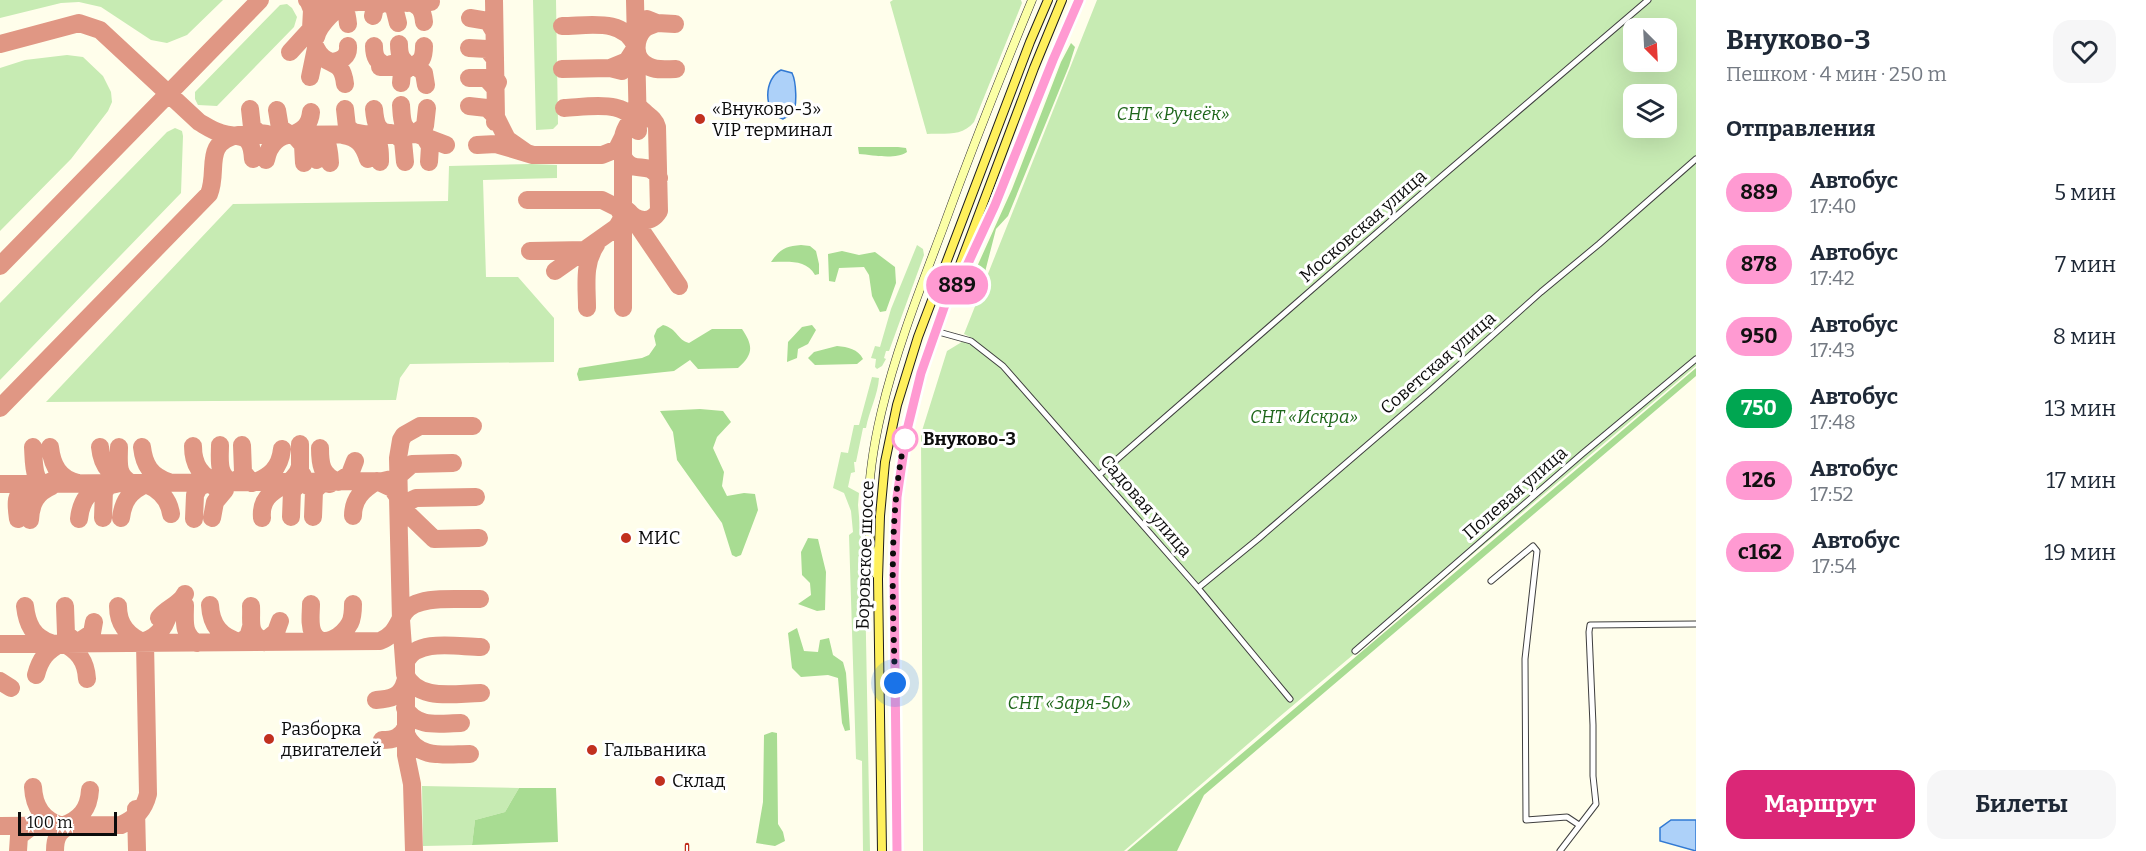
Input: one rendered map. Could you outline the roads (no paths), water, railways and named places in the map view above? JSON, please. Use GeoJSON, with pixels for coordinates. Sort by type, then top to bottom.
{"type":"FeatureCollection","features":[{"type":"Feature","properties":{"kind":"main road"},"geometry":{"type":"LineString","coordinates":[[878,579],[871,551],[870,486],[880,419],[891,375],[903,336],[974,144],[1032,0]]}},
{"type":"Feature","properties":{"kind":"main road","name":"Боровское шоссе"},"geometry":{"type":"LineString","coordinates":[[882,851],[878,579],[880,516],[884,472],[897,405],[918,337],[1048,0]]}},
{"type":"Feature","properties":{"kind":"main road","name":"Боровское шоссе"},"geometry":{"type":"LineString","coordinates":[[897,851],[894,577],[897,497],[907,430],[921,373],[935,331],[1062,0]]}},
{"type":"Feature","properties":{"kind":"main road"},"geometry":{"type":"LineString","coordinates":[[946,302],[964,272],[997,200],[1054,56],[1079,0]]}},
{"type":"Feature","properties":{"kind":"street","name":"Московская улица"},"geometry":{"type":"LineString","coordinates":[[1099,475],[1648,0]]}},
{"type":"Feature","properties":{"kind":"street","name":"Советская улица"},"geometry":{"type":"LineString","coordinates":[[1198,588],[1429,392],[1696,159]]}},
{"type":"Feature","properties":{"kind":"street","name":"Садовая улица"},"geometry":{"type":"LineString","coordinates":[[935,331],[971,341],[1003,366],[1198,588],[1290,699]]}},
{"type":"Feature","properties":{"kind":"street","name":"Полевая улица"},"geometry":{"type":"LineString","coordinates":[[1355,651],[1582,454],[1696,359]]}},
{"type":"Feature","properties":{"kind":"street"},"geometry":{"type":"LineString","coordinates":[[1491,580],[1533,546],[1537,551],[1525,659],[1526,820],[1567,818],[1579,825]]}},
{"type":"Feature","properties":{"kind":"street"},"geometry":{"type":"LineString","coordinates":[[1560,851],[1596,804],[1593,776],[1590,626],[1696,624]]}},
{"type":"Feature","properties":{"kind":"water"},"geometry":{"type":"Polygon","coordinates":[[[781,70],[792,73],[796,94],[794,111],[783,119],[771,110],[768,95],[771,80],[781,70]]]}},
{"type":"Feature","properties":{"kind":"water"},"geometry":{"type":"Polygon","coordinates":[[[1671,820],[1696,820],[1696,851],[1660,841],[1660,828],[1671,820]]]}},
{"type":"Feature","properties":{"kind":"railway"},"geometry":{"type":"LineString","coordinates":[[687,845],[687,851]]}},
{"type":"Feature","properties":{"kind":"place","name":"«Внуково-3» VIP терминал"},"geometry":{"type":"Point","coordinates":[700,119]}},
{"type":"Feature","properties":{"kind":"place","name":"Внуково-3"},"geometry":{"type":"Point","coordinates":[905,439]}},
{"type":"Feature","properties":{"kind":"place","name":"МИС"},"geometry":{"type":"Point","coordinates":[626,538]}},
{"type":"Feature","properties":{"kind":"place","name":"Разборка двигателей"},"geometry":{"type":"Point","coordinates":[269,739]}},
{"type":"Feature","properties":{"kind":"place","name":"Гальваника"},"geometry":{"type":"Point","coordinates":[592,750]}},
{"type":"Feature","properties":{"kind":"place","name":"Склад"},"geometry":{"type":"Point","coordinates":[660,781]}},
{"type":"Feature","properties":{"kind":"park label","name":"СНТ «Ручеёк»"},"geometry":{"type":"Point","coordinates":[1173,114]}},
{"type":"Feature","properties":{"kind":"park label","name":"СНТ «Искра»"},"geometry":{"type":"Point","coordinates":[1304,417]}},
{"type":"Feature","properties":{"kind":"park label","name":"СНТ «Заря-50»"},"geometry":{"type":"Point","coordinates":[1069,703]}}]}
